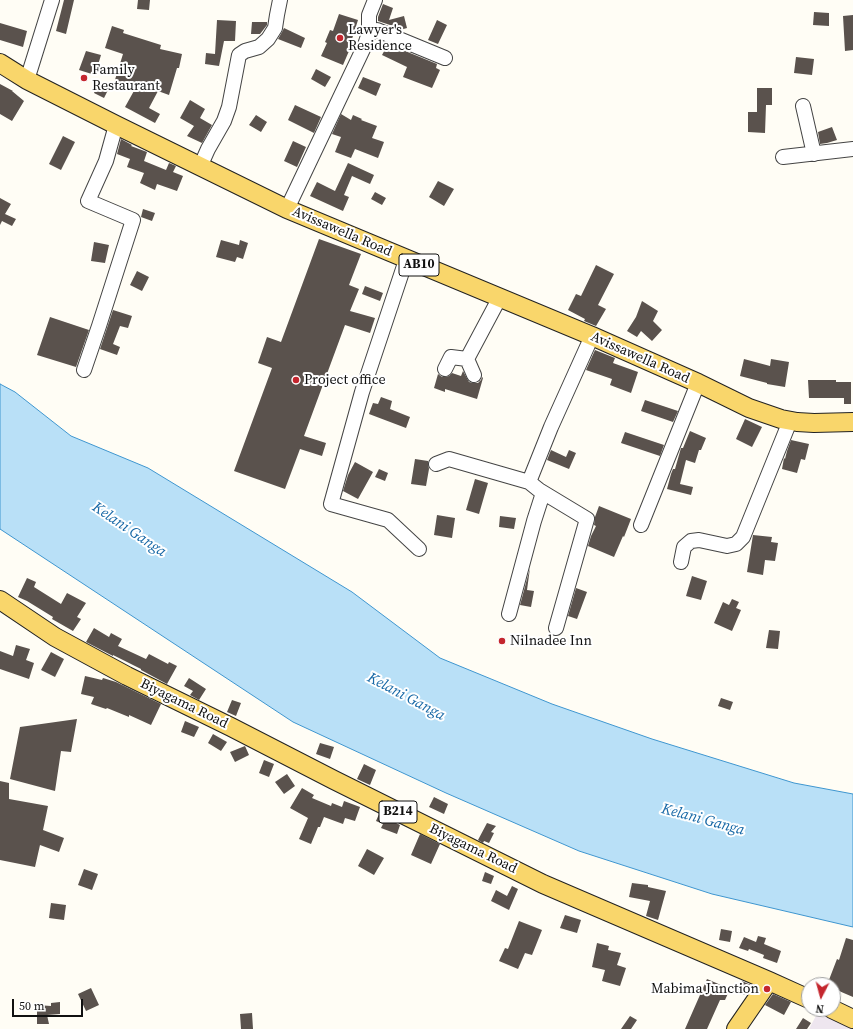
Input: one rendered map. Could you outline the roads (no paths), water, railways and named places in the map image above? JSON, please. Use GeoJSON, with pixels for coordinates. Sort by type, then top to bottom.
{"type":"FeatureCollection","features":[{"type":"Feature","properties":{"kind":"main road","name":"Avissawella Road"},"geometry":{"type":"LineString","coordinates":[[1,67],[287,209],[406,260],[500,297],[592,336],[698,383],[749,408],[790,420],[814,423],[853,422]]}},
{"type":"Feature","properties":{"kind":"main road","name":"Biyagama Road"},"geometry":{"type":"LineString","coordinates":[[0,600],[55,637],[127,676],[431,829],[543,884],[801,995]]}},
{"type":"Feature","properties":{"kind":"main road"},"geometry":{"type":"LineString","coordinates":[[736,1029],[769,981]]}},
{"type":"Feature","properties":{"kind":"main road"},"geometry":{"type":"LineString","coordinates":[[841,1013],[853,1019]]}},
{"type":"Feature","properties":{"kind":"street"},"geometry":{"type":"LineString","coordinates":[[27,80],[52,0]]}},
{"type":"Feature","properties":{"kind":"street"},"geometry":{"type":"LineString","coordinates":[[200,167],[208,148],[224,121],[239,55],[245,51],[258,47],[268,39],[275,28],[276,15],[280,0]]}},
{"type":"Feature","properties":{"kind":"street"},"geometry":{"type":"LineString","coordinates":[[287,209],[365,45],[369,33],[369,15],[374,0]]}},
{"type":"Feature","properties":{"kind":"street"},"geometry":{"type":"LineString","coordinates":[[369,33],[377,30],[445,58]]}},
{"type":"Feature","properties":{"kind":"street"},"geometry":{"type":"LineString","coordinates":[[803,106],[814,154]]}},
{"type":"Feature","properties":{"kind":"street"},"geometry":{"type":"LineString","coordinates":[[84,370],[100,326],[133,220],[88,201],[106,161],[116,125]]}},
{"type":"Feature","properties":{"kind":"street"},"geometry":{"type":"LineString","coordinates":[[783,157],[853,149]]}},
{"type":"Feature","properties":{"kind":"street"},"geometry":{"type":"LineString","coordinates":[[406,260],[362,392],[331,504],[388,520],[419,549]]}},
{"type":"Feature","properties":{"kind":"street"},"geometry":{"type":"LineString","coordinates":[[467,359],[500,297]]}},
{"type":"Feature","properties":{"kind":"street"},"geometry":{"type":"LineString","coordinates":[[529,482],[554,420],[592,336]]}},
{"type":"Feature","properties":{"kind":"street"},"geometry":{"type":"LineString","coordinates":[[445,369],[452,357],[467,359]]}},
{"type":"Feature","properties":{"kind":"street"},"geometry":{"type":"LineString","coordinates":[[467,359],[474,375]]}},
{"type":"Feature","properties":{"kind":"street"},"geometry":{"type":"LineString","coordinates":[[641,525],[698,383]]}},
{"type":"Feature","properties":{"kind":"street"},"geometry":{"type":"LineString","coordinates":[[681,562],[684,547],[691,541],[699,540],[727,546],[736,544],[743,537],[790,420]]}},
{"type":"Feature","properties":{"kind":"street"},"geometry":{"type":"LineString","coordinates":[[436,464],[449,459],[529,482],[587,519],[556,628]]}},
{"type":"Feature","properties":{"kind":"street"},"geometry":{"type":"LineString","coordinates":[[509,614],[543,492]]}},
{"type":"Feature","properties":{"kind":"water","name":"Kelani Ganga"},"geometry":{"type":"Polygon","coordinates":[[[0,384],[15,392],[71,436],[148,468],[352,592],[440,658],[552,704],[652,739],[794,783],[853,794],[853,927],[712,894],[579,851],[446,793],[293,722],[0,529],[0,384]]]}},
{"type":"Feature","properties":{"kind":"place","name":"Lawyer's Residence"},"geometry":{"type":"Point","coordinates":[340,38]}},
{"type":"Feature","properties":{"kind":"place","name":"Family Restaurant"},"geometry":{"type":"Point","coordinates":[84,78]}},
{"type":"Feature","properties":{"kind":"place","name":"Project office"},"geometry":{"type":"Point","coordinates":[296,380]}},
{"type":"Feature","properties":{"kind":"place","name":"Nilnadee Inn"},"geometry":{"type":"Point","coordinates":[502,641]}},
{"type":"Feature","properties":{"kind":"place","name":"Mabima Junction"},"geometry":{"type":"Point","coordinates":[767,989]}}]}
